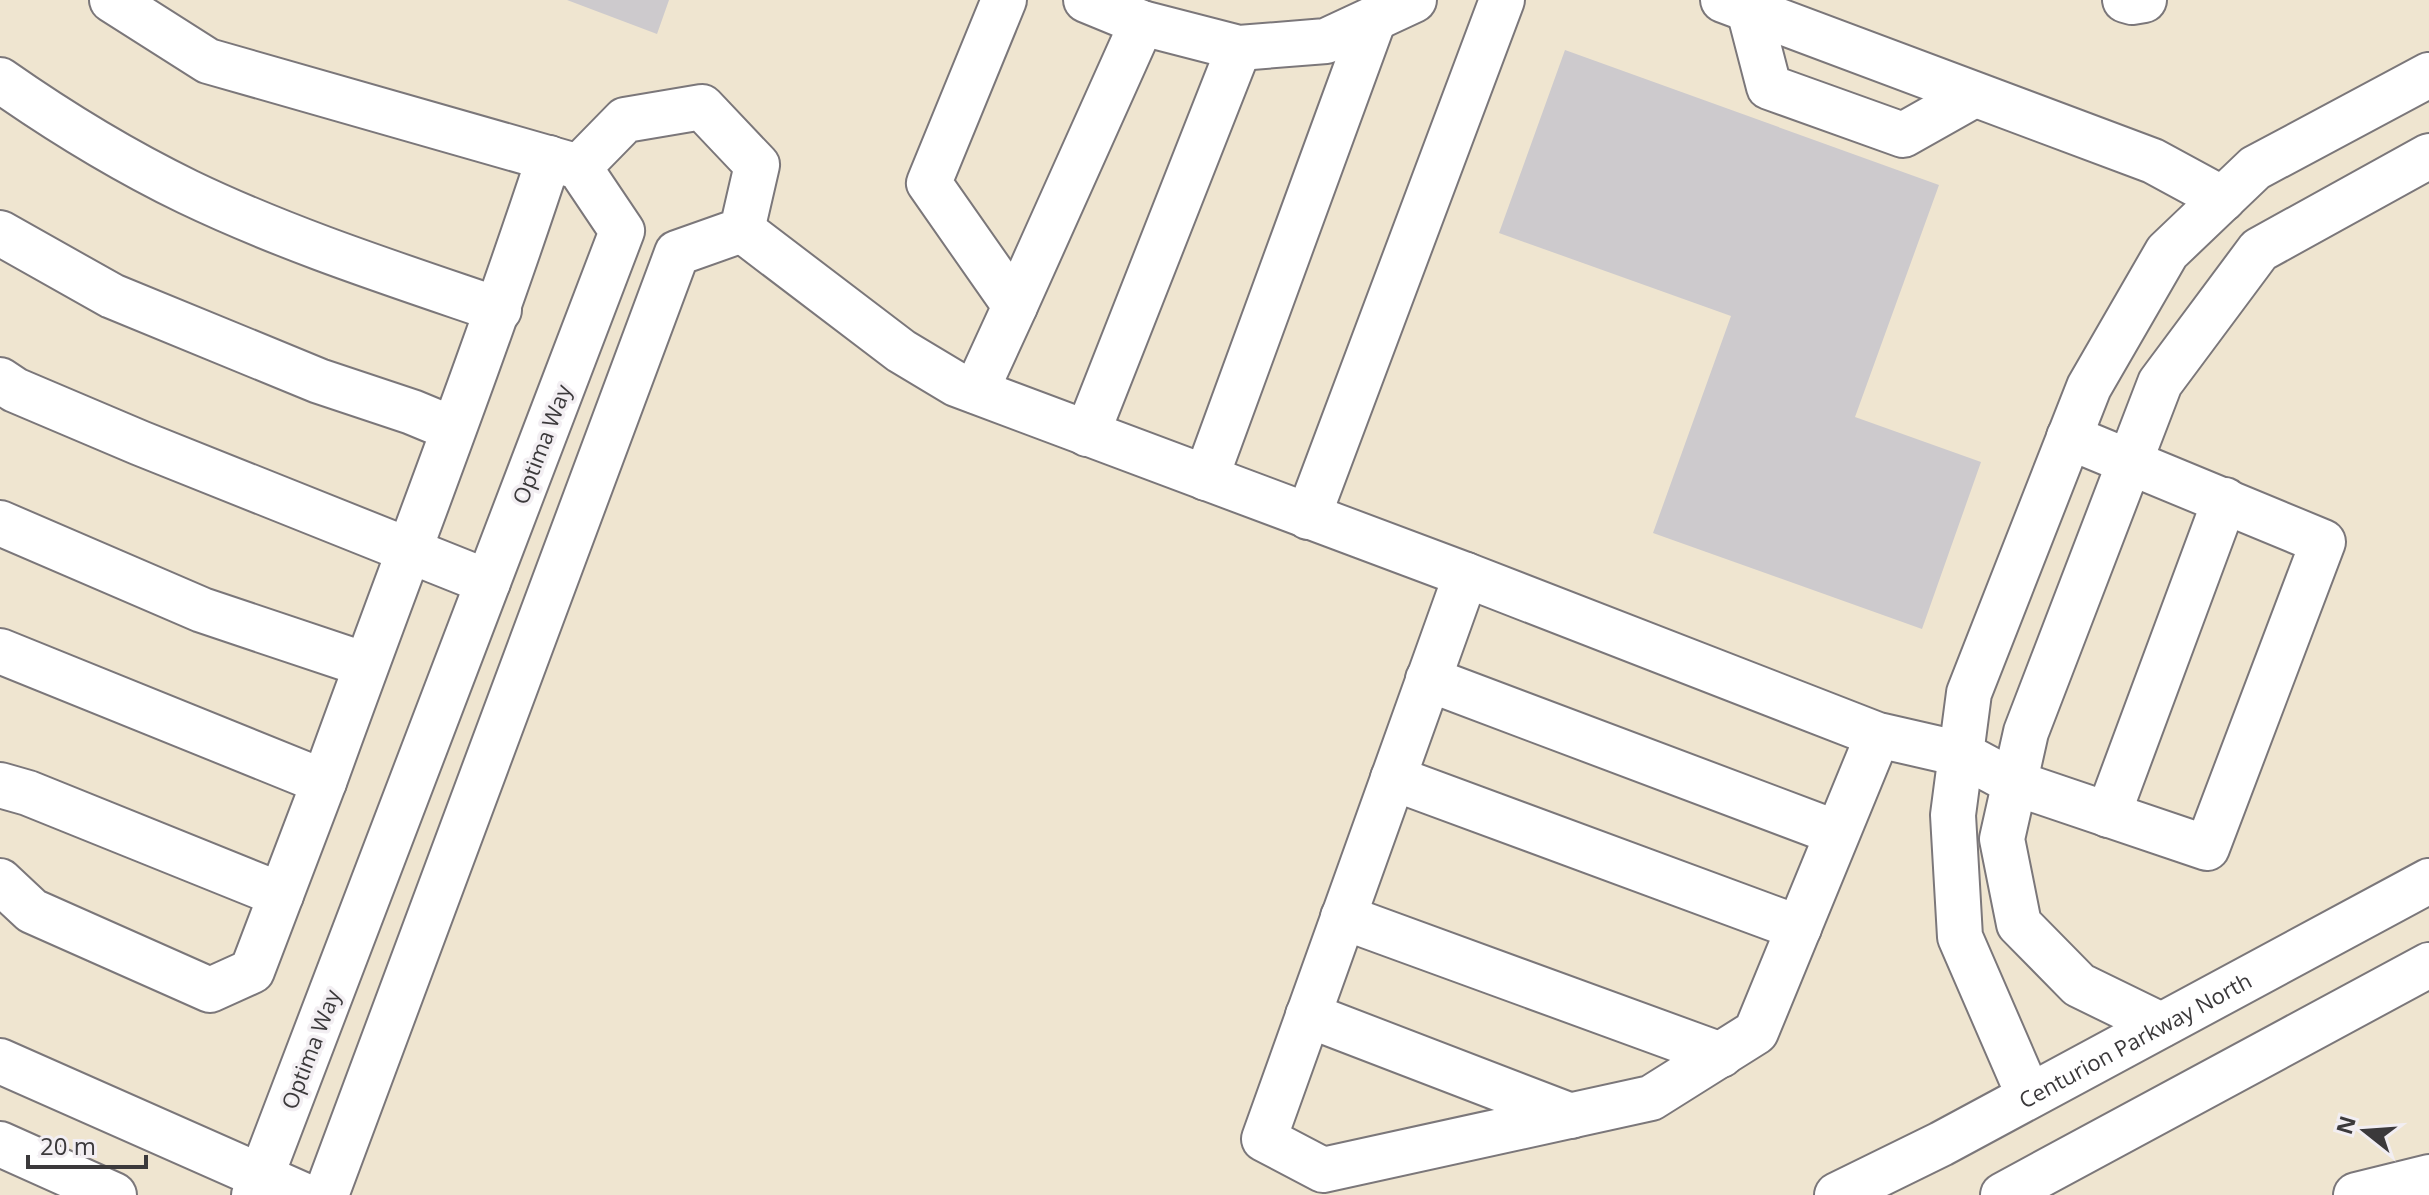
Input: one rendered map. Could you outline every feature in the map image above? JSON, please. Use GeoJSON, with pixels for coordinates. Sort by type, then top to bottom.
{"type":"FeatureCollection","features":[{"type":"Feature","properties":{"kind":"street"},"geometry":{"type":"LineString","coordinates":[[112,0],[208,61],[564,162],[622,231],[677,253],[742,230]]}},
{"type":"Feature","properties":{"kind":"street"},"geometry":{"type":"LineString","coordinates":[[1004,0],[929,183],[1015,306]]}},
{"type":"Feature","properties":{"kind":"street"},"geometry":{"type":"LineString","coordinates":[[1086,0],[1142,23],[1239,48],[1326,41],[1414,0]]}},
{"type":"Feature","properties":{"kind":"street"},"geometry":{"type":"LineString","coordinates":[[1308,517],[1502,0]]}},
{"type":"Feature","properties":{"kind":"street"},"geometry":{"type":"LineString","coordinates":[[2125,0],[2144,0]]}},
{"type":"Feature","properties":{"kind":"street"},"geometry":{"type":"LineString","coordinates":[[1736,5],[1769,87],[1903,135],[1974,95]]}},
{"type":"Feature","properties":{"kind":"street"},"geometry":{"type":"LineString","coordinates":[[1736,5],[2153,161],[2221,200],[2259,250]]}},
{"type":"Feature","properties":{"kind":"street"},"geometry":{"type":"LineString","coordinates":[[1206,478],[1374,19]]}},
{"type":"Feature","properties":{"kind":"street"},"geometry":{"type":"LineString","coordinates":[[976,391],[1142,23]]}},
{"type":"Feature","properties":{"kind":"street"},"geometry":{"type":"LineString","coordinates":[[1087,434],[1239,48]]}},
{"type":"Feature","properties":{"kind":"street"},"geometry":{"type":"LineString","coordinates":[[2029,1096],[1960,937],[1953,815],[1969,693],[2069,437],[2089,387],[2167,252],[2255,168],[2429,75]]}},
{"type":"Feature","properties":{"kind":"street"},"geometry":{"type":"LineString","coordinates":[[0,80],[67,127],[188,192],[349,259],[499,310]]}},
{"type":"Feature","properties":{"kind":"street"},"geometry":{"type":"LineString","coordinates":[[0,881],[32,911],[210,990],[252,971],[453,429],[499,310],[564,162],[625,120],[702,107],[757,165],[742,230]]}},
{"type":"Feature","properties":{"kind":"street"},"geometry":{"type":"LineString","coordinates":[[2161,1025],[2079,985],[2019,924],[2002,839],[2026,732],[2160,383],[2259,250],[2429,156]]}},
{"type":"Feature","properties":{"kind":"street"},"geometry":{"type":"LineString","coordinates":[[742,230],[901,351],[956,384],[1466,575],[1878,735],[1961,754],[2015,783],[2207,848],[2323,542],[2069,437]]}},
{"type":"Feature","properties":{"kind":"street","name":"Optima Way"},"geometry":{"type":"LineString","coordinates":[[258,1186],[622,231]]}},
{"type":"Feature","properties":{"kind":"street"},"geometry":{"type":"LineString","coordinates":[[0,233],[112,296],[319,381],[453,429]]}},
{"type":"Feature","properties":{"kind":"street"},"geometry":{"type":"LineString","coordinates":[[326,1195],[677,253]]}},
{"type":"Feature","properties":{"kind":"street"},"geometry":{"type":"LineString","coordinates":[[0,380],[15,390],[140,443],[488,582]]}},
{"type":"Feature","properties":{"kind":"street"},"geometry":{"type":"LineString","coordinates":[[2108,815],[2225,500]]}},
{"type":"Feature","properties":{"kind":"street"},"geometry":{"type":"LineString","coordinates":[[0,523],[202,610],[366,665]]}},
{"type":"Feature","properties":{"kind":"street"},"geometry":{"type":"LineString","coordinates":[[1466,575],[1264,1139],[1323,1170],[1651,1098],[1756,1032],[1878,735]]}},
{"type":"Feature","properties":{"kind":"street"},"geometry":{"type":"LineString","coordinates":[[0,651],[324,782]]}},
{"type":"Feature","properties":{"kind":"street"},"geometry":{"type":"LineString","coordinates":[[1428,679],[1837,833]]}},
{"type":"Feature","properties":{"kind":"street"},"geometry":{"type":"LineString","coordinates":[[1393,778],[1799,928]]}},
{"type":"Feature","properties":{"kind":"street"},"geometry":{"type":"LineString","coordinates":[[0,785],[28,793],[281,895]]}},
{"type":"Feature","properties":{"kind":"street","name":"Centurion Parkway North"},"geometry":{"type":"LineString","coordinates":[[1837,1195],[2029,1096],[2429,881]]}},
{"type":"Feature","properties":{"kind":"street"},"geometry":{"type":"LineString","coordinates":[[1343,917],[1721,1055]]}},
{"type":"Feature","properties":{"kind":"street"},"geometry":{"type":"LineString","coordinates":[[2003,1195],[2076,1177],[2429,965]]}},
{"type":"Feature","properties":{"kind":"street"},"geometry":{"type":"LineString","coordinates":[[1308,1015],[1571,1116]]}},
{"type":"Feature","properties":{"kind":"street"},"geometry":{"type":"LineString","coordinates":[[0,1061],[258,1186],[303,1195]]}},
{"type":"Feature","properties":{"kind":"street"},"geometry":{"type":"LineString","coordinates":[[0,1144],[114,1195]]}},
{"type":"Feature","properties":{"kind":"street"},"geometry":{"type":"LineString","coordinates":[[2356,1195],[2429,1177]]}},
{"type":"Feature","properties":{"kind":"shaded area"},"geometry":{"type":"Polygon","coordinates":[[[0,0],[2429,0],[2429,1195],[0,1195],[0,0]]]}},
{"type":"Feature","properties":{"kind":"building"},"geometry":{"type":"Polygon","coordinates":[[[567,0],[669,0],[657,34],[567,0]]]}},
{"type":"Feature","properties":{"kind":"building"},"geometry":{"type":"Polygon","coordinates":[[[1565,50],[1939,185],[1855,417],[1981,462],[1922,629],[1653,533],[1731,316],[1499,233],[1565,50]]]}}]}
